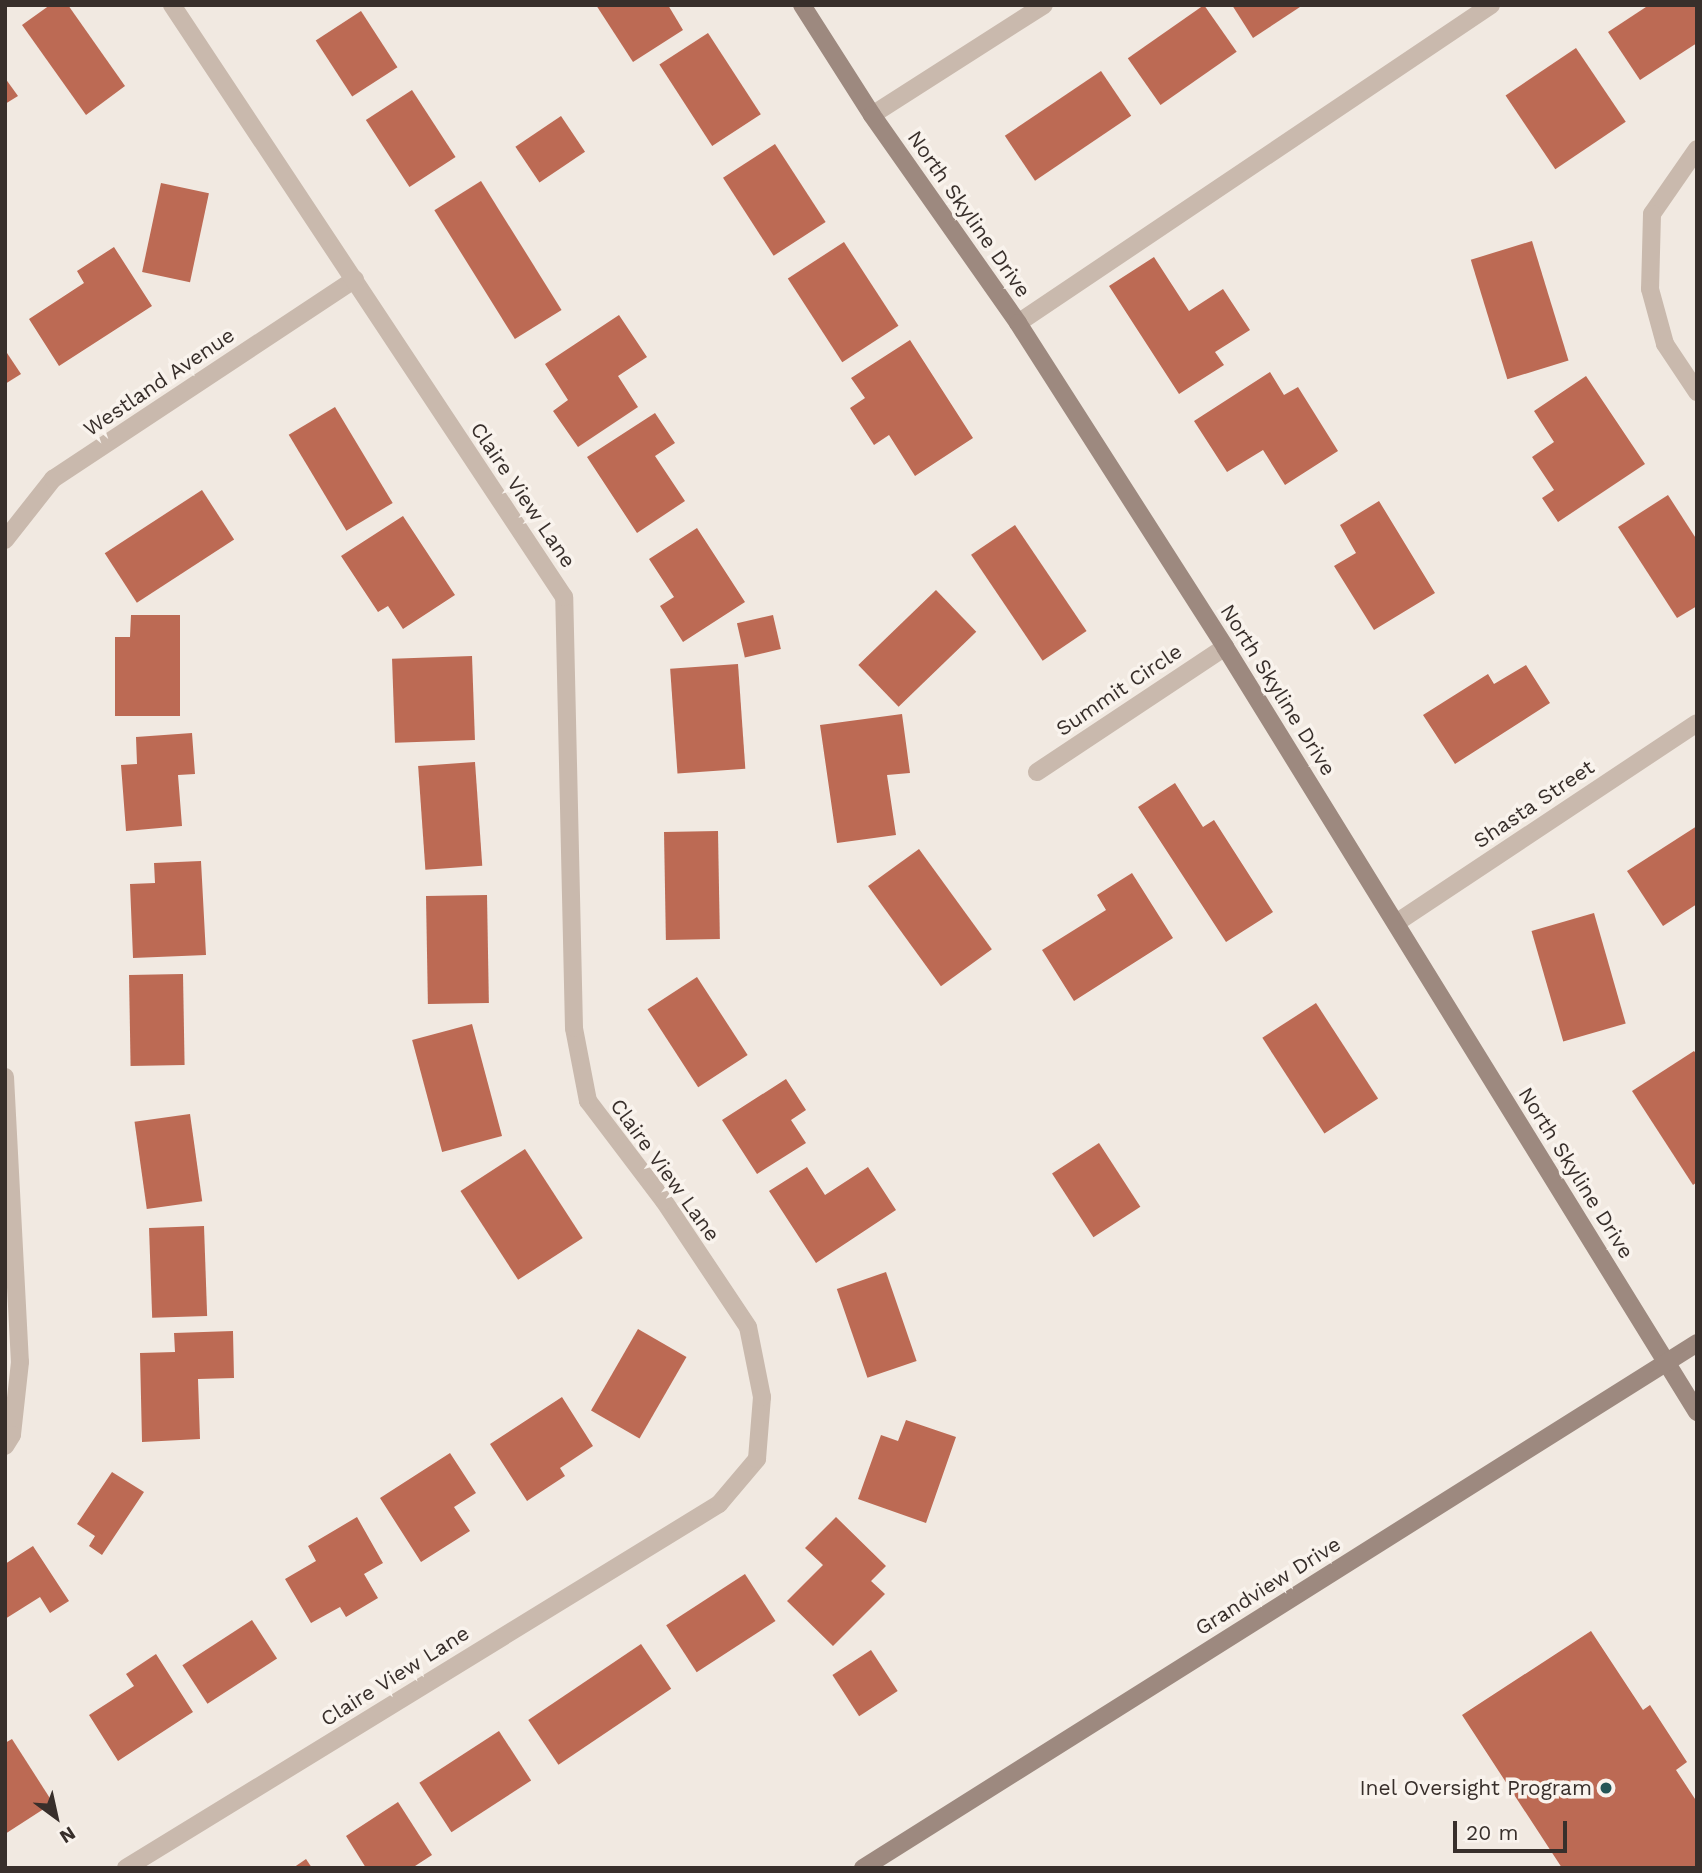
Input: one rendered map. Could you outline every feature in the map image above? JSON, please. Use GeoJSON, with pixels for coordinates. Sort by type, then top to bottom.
{"type":"FeatureCollection","features":[{"type":"Feature","properties":{"kind":"main road","name":"North Skyline Drive"},"geometry":{"type":"LineString","coordinates":[[802,5],[872,115],[1018,323],[1225,647],[1697,1412]]}},
{"type":"Feature","properties":{"kind":"main road","name":"Grandview Drive"},"geometry":{"type":"LineString","coordinates":[[863,1868],[1697,1343]]}},
{"type":"Feature","properties":{"kind":"street","name":"Claire View Lane"},"geometry":{"type":"LineString","coordinates":[[126,1868],[719,1504],[757,1459],[762,1397],[748,1328],[664,1201],[588,1101],[575,1028],[564,597],[172,5]]}},
{"type":"Feature","properties":{"kind":"street"},"geometry":{"type":"LineString","coordinates":[[872,115],[1044,5]]}},
{"type":"Feature","properties":{"kind":"street"},"geometry":{"type":"LineString","coordinates":[[1018,323],[1491,5]]}},
{"type":"Feature","properties":{"kind":"street"},"geometry":{"type":"LineString","coordinates":[[1697,149],[1652,214],[1650,289],[1665,344],[1697,392]]}},
{"type":"Feature","properties":{"kind":"street","name":"Westland Avenue"},"geometry":{"type":"LineString","coordinates":[[5,540],[54,479],[355,279]]}},
{"type":"Feature","properties":{"kind":"street","name":"Summit Circle"},"geometry":{"type":"LineString","coordinates":[[1037,772],[1225,647]]}},
{"type":"Feature","properties":{"kind":"street","name":"Shasta Street"},"geometry":{"type":"LineString","coordinates":[[1396,923],[1697,723]]}},
{"type":"Feature","properties":{"kind":"street"},"geometry":{"type":"LineString","coordinates":[[5,1077],[20,1362],[12,1435],[5,1446]]}},
{"type":"Feature","properties":{"kind":"building"},"geometry":{"type":"Polygon","coordinates":[[[50,5],[68,5],[125,86],[86,115],[22,25],[50,5]]]}},
{"type":"Feature","properties":{"kind":"building"},"geometry":{"type":"Polygon","coordinates":[[[596,5],[668,5],[683,30],[633,62],[596,5]]]}},
{"type":"Feature","properties":{"kind":"building"},"geometry":{"type":"Polygon","coordinates":[[[1204,5],[1237,52],[1161,105],[1128,58],[1204,5]]]}},
{"type":"Feature","properties":{"kind":"building"},"geometry":{"type":"Polygon","coordinates":[[[1232,5],[1303,5],[1253,38],[1232,5]]]}},
{"type":"Feature","properties":{"kind":"building"},"geometry":{"type":"Polygon","coordinates":[[[1649,5],[1697,5],[1697,43],[1640,80],[1608,32],[1649,5]]]}},
{"type":"Feature","properties":{"kind":"building"},"geometry":{"type":"Polygon","coordinates":[[[361,11],[397,67],[352,97],[316,40],[361,11]]]}},
{"type":"Feature","properties":{"kind":"building"},"geometry":{"type":"Polygon","coordinates":[[[708,33],[761,114],[712,146],[659,65],[708,33]]]}},
{"type":"Feature","properties":{"kind":"building"},"geometry":{"type":"Polygon","coordinates":[[[1576,48],[1626,122],[1555,169],[1506,96],[1576,48]]]}},
{"type":"Feature","properties":{"kind":"building"},"geometry":{"type":"Polygon","coordinates":[[[1101,71],[1131,116],[1035,181],[1005,136],[1101,71]]]}},
{"type":"Feature","properties":{"kind":"building"},"geometry":{"type":"Polygon","coordinates":[[[5,78],[18,96],[5,104],[5,78]]]}},
{"type":"Feature","properties":{"kind":"building"},"geometry":{"type":"Polygon","coordinates":[[[412,90],[456,157],[409,187],[366,120],[412,90]]]}},
{"type":"Feature","properties":{"kind":"building"},"geometry":{"type":"Polygon","coordinates":[[[561,116],[585,152],[539,182],[515,147],[561,116]]]}},
{"type":"Feature","properties":{"kind":"building"},"geometry":{"type":"Polygon","coordinates":[[[775,144],[826,222],[774,256],[723,178],[775,144]]]}},
{"type":"Feature","properties":{"kind":"building"},"geometry":{"type":"Polygon","coordinates":[[[481,181],[562,310],[515,339],[434,210],[481,181]]]}},
{"type":"Feature","properties":{"kind":"building"},"geometry":{"type":"Polygon","coordinates":[[[161,183],[209,193],[190,282],[142,272],[161,183]]]}},
{"type":"Feature","properties":{"kind":"building"},"geometry":{"type":"Polygon","coordinates":[[[1532,241],[1569,361],[1507,379],[1471,260],[1532,241]]]}},
{"type":"Feature","properties":{"kind":"building"},"geometry":{"type":"Polygon","coordinates":[[[844,242],[898,326],[842,362],[788,278],[844,242]]]}},
{"type":"Feature","properties":{"kind":"building"},"geometry":{"type":"Polygon","coordinates":[[[114,247],[152,306],[59,366],[29,319],[84,283],[77,271],[114,247]]]}},
{"type":"Feature","properties":{"kind":"building"},"geometry":{"type":"Polygon","coordinates":[[[1154,257],[1189,311],[1223,289],[1250,330],[1215,352],[1224,365],[1179,394],[1109,286],[1154,257]]]}},
{"type":"Feature","properties":{"kind":"building"},"geometry":{"type":"Polygon","coordinates":[[[619,315],[647,357],[618,376],[638,407],[578,447],[553,411],[568,400],[545,364],[619,315]]]}},
{"type":"Feature","properties":{"kind":"building"},"geometry":{"type":"Polygon","coordinates":[[[910,340],[973,438],[915,476],[889,435],[874,445],[850,408],[865,398],[851,378],[910,340]]]}},
{"type":"Feature","properties":{"kind":"building"},"geometry":{"type":"Polygon","coordinates":[[[5,350],[21,374],[5,384],[5,350]]]}},
{"type":"Feature","properties":{"kind":"building"},"geometry":{"type":"Polygon","coordinates":[[[1270,372],[1284,395],[1298,387],[1338,451],[1285,485],[1263,450],[1227,472],[1194,421],[1270,372]]]}},
{"type":"Feature","properties":{"kind":"building"},"geometry":{"type":"Polygon","coordinates":[[[1586,376],[1645,464],[1558,522],[1542,498],[1554,490],[1532,457],[1554,442],[1534,411],[1586,376]]]}},
{"type":"Feature","properties":{"kind":"building"},"geometry":{"type":"Polygon","coordinates":[[[335,407],[393,503],[346,531],[289,435],[335,407]]]}},
{"type":"Feature","properties":{"kind":"building"},"geometry":{"type":"Polygon","coordinates":[[[655,413],[675,443],[655,456],[685,501],[637,533],[587,457],[655,413]]]}},
{"type":"Feature","properties":{"kind":"building"},"geometry":{"type":"Polygon","coordinates":[[[202,490],[234,539],[137,603],[105,553],[202,490]]]}},
{"type":"Feature","properties":{"kind":"building"},"geometry":{"type":"Polygon","coordinates":[[[1668,495],[1697,540],[1697,606],[1677,618],[1618,527],[1668,495]]]}},
{"type":"Feature","properties":{"kind":"building"},"geometry":{"type":"Polygon","coordinates":[[[1379,501],[1435,593],[1374,630],[1334,566],[1356,553],[1340,525],[1379,501]]]}},
{"type":"Feature","properties":{"kind":"building"},"geometry":{"type":"Polygon","coordinates":[[[403,516],[455,595],[403,629],[388,606],[378,612],[341,556],[403,516]]]}},
{"type":"Feature","properties":{"kind":"building"},"geometry":{"type":"Polygon","coordinates":[[[1015,525],[1087,631],[1043,661],[971,555],[1015,525]]]}},
{"type":"Feature","properties":{"kind":"building"},"geometry":{"type":"Polygon","coordinates":[[[697,528],[745,602],[683,642],[660,606],[674,597],[649,559],[697,528]]]}},
{"type":"Feature","properties":{"kind":"building"},"geometry":{"type":"Polygon","coordinates":[[[936,590],[976,632],[899,707],[858,665],[936,590]]]}},
{"type":"Feature","properties":{"kind":"building"},"geometry":{"type":"Polygon","coordinates":[[[131,615],[180,615],[180,716],[115,716],[115,637],[130,637],[131,615]]]}},
{"type":"Feature","properties":{"kind":"building"},"geometry":{"type":"Polygon","coordinates":[[[773,615],[781,649],[745,657],[737,623],[773,615]]]}},
{"type":"Feature","properties":{"kind":"building"},"geometry":{"type":"Polygon","coordinates":[[[472,656],[475,740],[395,743],[392,659],[472,656]]]}},
{"type":"Feature","properties":{"kind":"building"},"geometry":{"type":"Polygon","coordinates":[[[738,664],[745,769],[677,773],[670,669],[738,664]]]}},
{"type":"Feature","properties":{"kind":"building"},"geometry":{"type":"Polygon","coordinates":[[[1526,665],[1550,703],[1455,764],[1423,715],[1488,674],[1494,684],[1526,665]]]}},
{"type":"Feature","properties":{"kind":"building"},"geometry":{"type":"Polygon","coordinates":[[[902,714],[910,773],[887,775],[896,835],[837,843],[820,725],[902,714]]]}},
{"type":"Feature","properties":{"kind":"building"},"geometry":{"type":"Polygon","coordinates":[[[192,733],[195,774],[178,775],[182,826],[126,831],[121,765],[137,764],[136,737],[192,733]]]}},
{"type":"Feature","properties":{"kind":"building"},"geometry":{"type":"Polygon","coordinates":[[[475,762],[482,866],[425,870],[418,766],[475,762]]]}},
{"type":"Feature","properties":{"kind":"building"},"geometry":{"type":"Polygon","coordinates":[[[1175,783],[1203,827],[1214,820],[1273,912],[1226,942],[1138,807],[1175,783]]]}},
{"type":"Feature","properties":{"kind":"building"},"geometry":{"type":"Polygon","coordinates":[[[1697,826],[1697,904],[1663,926],[1627,871],[1697,826]]]}},
{"type":"Feature","properties":{"kind":"building"},"geometry":{"type":"Polygon","coordinates":[[[718,831],[720,939],[666,940],[664,832],[718,831]]]}},
{"type":"Feature","properties":{"kind":"building"},"geometry":{"type":"Polygon","coordinates":[[[919,849],[992,949],[941,986],[868,886],[919,849]]]}},
{"type":"Feature","properties":{"kind":"building"},"geometry":{"type":"Polygon","coordinates":[[[201,861],[206,955],[133,958],[130,884],[155,883],[154,863],[201,861]]]}},
{"type":"Feature","properties":{"kind":"building"},"geometry":{"type":"Polygon","coordinates":[[[1132,873],[1173,938],[1074,1001],[1042,950],[1106,910],[1097,895],[1132,873]]]}},
{"type":"Feature","properties":{"kind":"building"},"geometry":{"type":"Polygon","coordinates":[[[487,895],[489,1003],[428,1004],[426,896],[487,895]]]}},
{"type":"Feature","properties":{"kind":"building"},"geometry":{"type":"Polygon","coordinates":[[[1594,913],[1626,1024],[1563,1041],[1532,931],[1594,913]]]}},
{"type":"Feature","properties":{"kind":"building"},"geometry":{"type":"Polygon","coordinates":[[[183,974],[185,1065],[131,1066],[129,975],[183,974]]]}},
{"type":"Feature","properties":{"kind":"building"},"geometry":{"type":"Polygon","coordinates":[[[697,977],[748,1055],[698,1087],[648,1009],[697,977]]]}},
{"type":"Feature","properties":{"kind":"building"},"geometry":{"type":"Polygon","coordinates":[[[1316,1003],[1378,1099],[1324,1133],[1262,1038],[1316,1003]]]}},
{"type":"Feature","properties":{"kind":"building"},"geometry":{"type":"Polygon","coordinates":[[[472,1024],[502,1136],[442,1152],[412,1040],[472,1024]]]}},
{"type":"Feature","properties":{"kind":"building"},"geometry":{"type":"Polygon","coordinates":[[[1694,1051],[1697,1055],[1697,1182],[1693,1185],[1632,1091],[1694,1051]]]}},
{"type":"Feature","properties":{"kind":"building"},"geometry":{"type":"Polygon","coordinates":[[[786,1079],[806,1110],[791,1120],[806,1143],[757,1174],[722,1120],[786,1079]]]}},
{"type":"Feature","properties":{"kind":"building"},"geometry":{"type":"Polygon","coordinates":[[[190,1114],[202,1201],[147,1209],[135,1122],[190,1114]]]}},
{"type":"Feature","properties":{"kind":"building"},"geometry":{"type":"Polygon","coordinates":[[[1099,1143],[1140,1207],[1093,1237],[1052,1173],[1099,1143]]]}},
{"type":"Feature","properties":{"kind":"building"},"geometry":{"type":"Polygon","coordinates":[[[525,1149],[583,1238],[518,1280],[460,1191],[525,1149]]]}},
{"type":"Feature","properties":{"kind":"building"},"geometry":{"type":"Polygon","coordinates":[[[807,1167],[825,1195],[868,1167],[896,1210],[816,1263],[769,1191],[807,1167]]]}},
{"type":"Feature","properties":{"kind":"building"},"geometry":{"type":"Polygon","coordinates":[[[204,1226],[207,1316],[152,1318],[149,1228],[204,1226]]]}},
{"type":"Feature","properties":{"kind":"building"},"geometry":{"type":"Polygon","coordinates":[[[886,1272],[917,1361],[867,1378],[837,1289],[886,1272]]]}},
{"type":"Feature","properties":{"kind":"building"},"geometry":{"type":"Polygon","coordinates":[[[638,1329],[686,1357],[639,1438],[591,1410],[638,1329]]]}},
{"type":"Feature","properties":{"kind":"building"},"geometry":{"type":"Polygon","coordinates":[[[233,1331],[234,1378],[198,1379],[200,1439],[142,1442],[140,1353],[175,1352],[174,1333],[233,1331]]]}},
{"type":"Feature","properties":{"kind":"building"},"geometry":{"type":"Polygon","coordinates":[[[562,1397],[593,1446],[560,1468],[565,1476],[527,1501],[490,1444],[562,1397]]]}},
{"type":"Feature","properties":{"kind":"building"},"geometry":{"type":"Polygon","coordinates":[[[906,1420],[956,1437],[926,1523],[858,1499],[881,1435],[898,1441],[906,1420]]]}},
{"type":"Feature","properties":{"kind":"building"},"geometry":{"type":"Polygon","coordinates":[[[450,1453],[476,1493],[454,1507],[470,1531],[421,1562],[380,1498],[450,1453]]]}},
{"type":"Feature","properties":{"kind":"building"},"geometry":{"type":"Polygon","coordinates":[[[112,1472],[144,1492],[102,1555],[89,1546],[95,1536],[77,1524],[112,1472]]]}},
{"type":"Feature","properties":{"kind":"building"},"geometry":{"type":"Polygon","coordinates":[[[357,1517],[383,1563],[364,1574],[378,1598],[346,1617],[340,1607],[311,1623],[285,1579],[316,1561],[308,1546],[357,1517]]]}},
{"type":"Feature","properties":{"kind":"building"},"geometry":{"type":"Polygon","coordinates":[[[836,1517],[886,1566],[871,1581],[885,1594],[833,1646],[787,1601],[823,1565],[805,1548],[836,1517]]]}},
{"type":"Feature","properties":{"kind":"building"},"geometry":{"type":"Polygon","coordinates":[[[33,1546],[69,1601],[50,1613],[40,1597],[5,1619],[5,1564],[33,1546]]]}},
{"type":"Feature","properties":{"kind":"building"},"geometry":{"type":"Polygon","coordinates":[[[745,1574],[775,1621],[697,1672],[666,1625],[745,1574]]]}},
{"type":"Feature","properties":{"kind":"building"},"geometry":{"type":"Polygon","coordinates":[[[252,1620],[277,1659],[207,1704],[182,1665],[252,1620]]]}},
{"type":"Feature","properties":{"kind":"building"},"geometry":{"type":"Polygon","coordinates":[[[1591,1631],[1643,1710],[1650,1705],[1687,1762],[1676,1770],[1697,1802],[1697,1868],[1562,1868],[1462,1715],[1591,1631]]]}},
{"type":"Feature","properties":{"kind":"building"},"geometry":{"type":"Polygon","coordinates":[[[641,1644],[671,1689],[558,1765],[528,1720],[641,1644]]]}},
{"type":"Feature","properties":{"kind":"building"},"geometry":{"type":"Polygon","coordinates":[[[871,1650],[898,1691],[859,1716],[832,1675],[871,1650]]]}},
{"type":"Feature","properties":{"kind":"building"},"geometry":{"type":"Polygon","coordinates":[[[156,1654],[193,1712],[118,1761],[89,1715],[134,1686],[126,1674],[156,1654]]]}},
{"type":"Feature","properties":{"kind":"building"},"geometry":{"type":"Polygon","coordinates":[[[499,1731],[531,1780],[451,1832],[419,1783],[499,1731]]]}},
{"type":"Feature","properties":{"kind":"building"},"geometry":{"type":"Polygon","coordinates":[[[12,1739],[53,1803],[5,1834],[5,1743],[12,1739]]]}},
{"type":"Feature","properties":{"kind":"building"},"geometry":{"type":"Polygon","coordinates":[[[398,1802],[432,1855],[412,1868],[366,1868],[346,1836],[398,1802]]]}},
{"type":"Feature","properties":{"kind":"building"},"geometry":{"type":"Polygon","coordinates":[[[306,1859],[312,1868],[293,1868],[306,1859]]]}},
{"type":"Feature","properties":{"kind":"place","name":"Inel Oversight Program"},"geometry":{"type":"Point","coordinates":[1606,1788]}}]}
